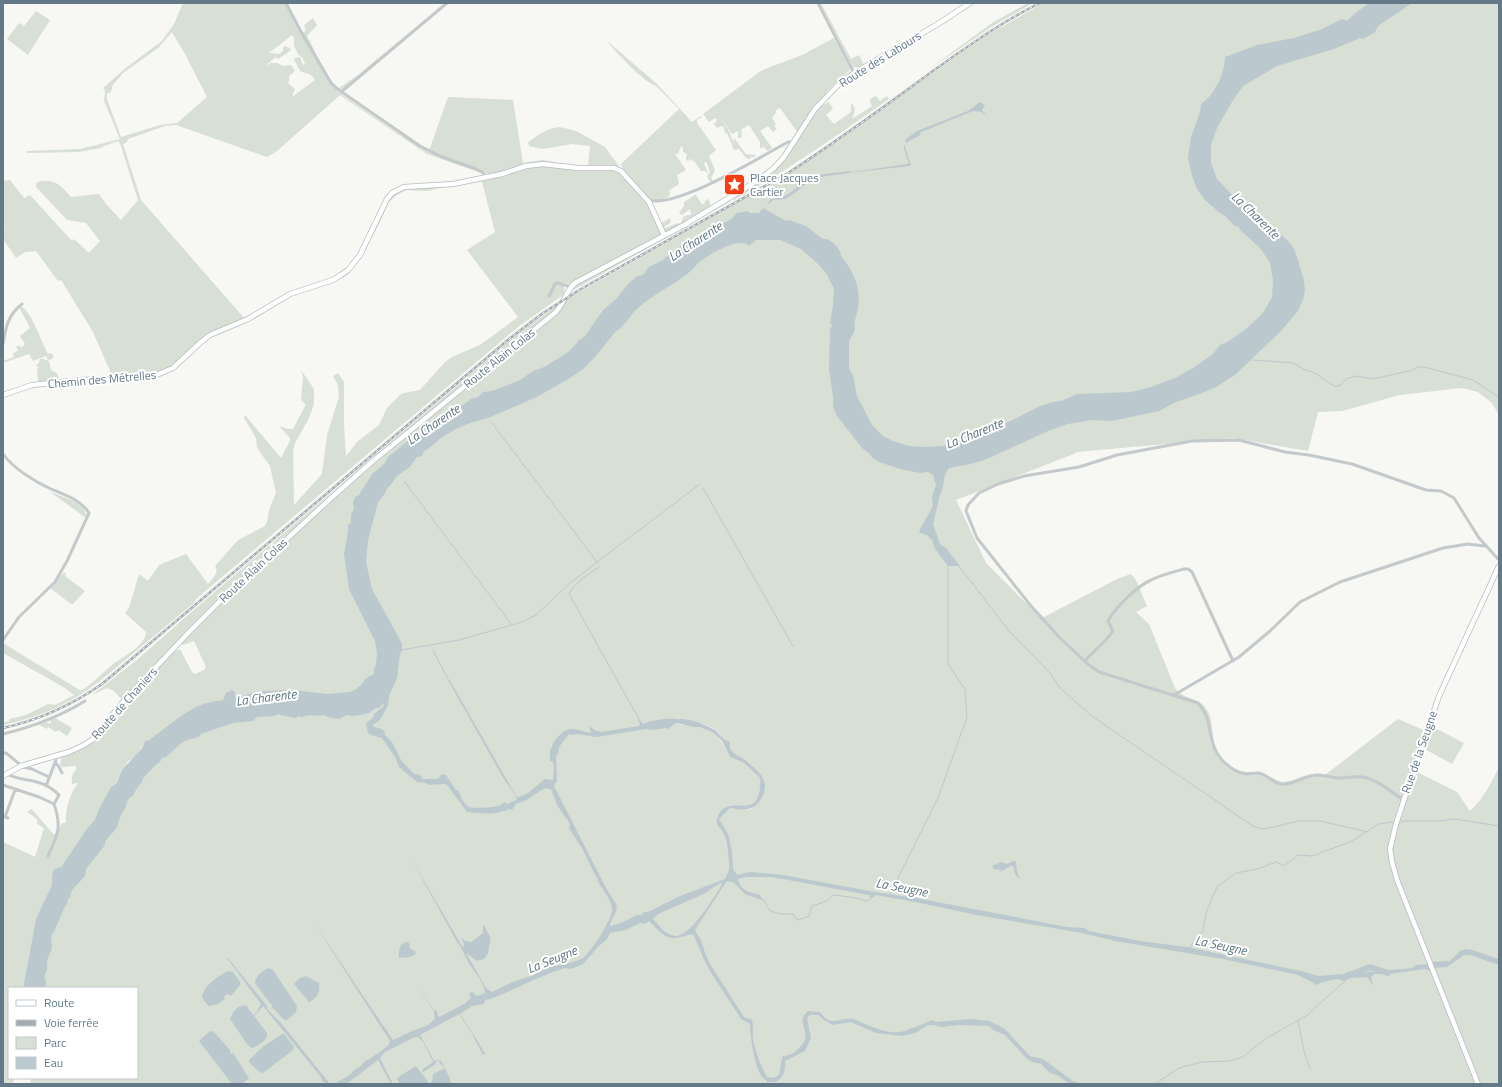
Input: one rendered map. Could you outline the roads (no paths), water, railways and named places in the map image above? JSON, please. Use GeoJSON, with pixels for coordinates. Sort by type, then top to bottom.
{"type":"FeatureCollection","features":[{"type":"Feature","properties":{"kind":"street"},"geometry":{"type":"LineString","coordinates":[[286,3],[331,83],[341,92],[420,146],[442,157],[476,169],[487,177]]}},
{"type":"Feature","properties":{"kind":"street"},"geometry":{"type":"LineString","coordinates":[[341,92],[447,3]]}},
{"type":"Feature","properties":{"kind":"street"},"geometry":{"type":"LineString","coordinates":[[818,3],[854,73]]}},
{"type":"Feature","properties":{"kind":"street","name":"Route des Labours"},"geometry":{"type":"LineString","coordinates":[[795,143],[822,100],[836,87],[854,73],[938,24],[970,3]]}},
{"type":"Feature","properties":{"kind":"street"},"geometry":{"type":"LineString","coordinates":[[646,200],[661,202],[702,189],[788,142],[795,143]]}},
{"type":"Feature","properties":{"kind":"street"},"geometry":{"type":"LineString","coordinates":[[549,296],[555,284],[570,287],[583,278],[696,218],[760,179],[779,163],[795,143]]}},
{"type":"Feature","properties":{"kind":"street","name":"Chemin des Métrelles"},"geometry":{"type":"LineString","coordinates":[[3,395],[32,385],[80,380],[154,376],[164,372],[179,363],[210,335],[248,318],[290,294],[333,280],[348,270],[360,255],[387,199],[399,189],[412,186],[453,184],[487,177],[526,166],[543,164],[578,168],[614,168],[621,171],[650,204],[664,236]]}},
{"type":"Feature","properties":{"kind":"street","name":"Route Alain Colas"},"geometry":{"type":"LineString","coordinates":[[190,631],[341,488],[556,312],[561,306],[570,287]]}},
{"type":"Feature","properties":{"kind":"street"},"geometry":{"type":"LineString","coordinates":[[3,344],[7,323],[14,310],[22,304]]}},
{"type":"Feature","properties":{"kind":"street"},"geometry":{"type":"LineString","coordinates":[[1404,800],[1368,778],[1354,776],[1336,778],[1317,775],[1304,777],[1291,783],[1280,784],[1265,775],[1258,773],[1245,774],[1234,770],[1223,761],[1214,750],[1204,710],[1198,703],[1099,672],[1060,638],[1031,606],[977,538],[966,511],[968,505],[979,493],[998,484],[1024,476],[1079,467],[1117,455],[1192,441],[1239,440],[1286,452],[1352,464],[1426,490],[1442,491],[1454,498],[1466,520],[1484,546],[1499,560]]}},
{"type":"Feature","properties":{"kind":"street"},"geometry":{"type":"LineString","coordinates":[[3,454],[20,470],[48,488],[73,499],[85,507],[89,513],[68,561],[55,582],[18,617],[3,640]]}},
{"type":"Feature","properties":{"kind":"street"},"geometry":{"type":"LineString","coordinates":[[1174,696],[1233,661],[1270,631],[1300,602],[1340,582],[1443,548],[1468,544],[1484,546]]}},
{"type":"Feature","properties":{"kind":"street","name":"Rue de la Seugne"},"geometry":{"type":"LineString","coordinates":[[1478,1084],[1422,945],[1392,862],[1390,849],[1392,836],[1439,696],[1499,566]]}},
{"type":"Feature","properties":{"kind":"street"},"geometry":{"type":"LineString","coordinates":[[1085,661],[1093,652],[1106,642],[1112,631],[1108,621],[1112,615],[1142,585],[1150,580],[1188,569],[1192,572],[1233,661]]}},
{"type":"Feature","properties":{"kind":"street","name":"Route de Chaniers"},"geometry":{"type":"LineString","coordinates":[[5,775],[21,766],[56,759],[94,739],[130,694],[190,631]]}},
{"type":"Feature","properties":{"kind":"street"},"geometry":{"type":"LineString","coordinates":[[3,734],[44,722],[85,701]]}},
{"type":"Feature","properties":{"kind":"street"},"geometry":{"type":"LineString","coordinates":[[3,753],[6,753],[21,766],[32,768],[49,777]]}},
{"type":"Feature","properties":{"kind":"street"},"geometry":{"type":"LineString","coordinates":[[56,759],[62,773]]}},
{"type":"Feature","properties":{"kind":"street"},"geometry":{"type":"LineString","coordinates":[[46,786],[56,759]]}},
{"type":"Feature","properties":{"kind":"street"},"geometry":{"type":"LineString","coordinates":[[5,775],[42,783],[59,795],[54,804]]}},
{"type":"Feature","properties":{"kind":"street"},"geometry":{"type":"LineString","coordinates":[[3,785],[39,797],[54,804],[59,818],[58,830],[48,856]]}},
{"type":"Feature","properties":{"kind":"street"},"geometry":{"type":"LineString","coordinates":[[8,818],[5,817],[15,790]]}},
{"type":"Feature","properties":{"kind":"water","name":"La Charente"},"geometry":{"type":"Polygon","coordinates":[[[1369,3],[1412,3],[1378,26],[1375,32],[1363,39],[1360,38],[1334,49],[1277,66],[1243,86],[1217,128],[1211,145],[1211,163],[1217,179],[1237,200],[1269,223],[1292,245],[1295,251],[1304,280],[1305,291],[1298,311],[1282,330],[1235,375],[1216,387],[1176,402],[1159,411],[1112,421],[1092,420],[1068,424],[1048,431],[987,459],[949,468],[945,474],[943,489],[940,495],[933,524],[940,544],[946,548],[960,566],[948,566],[935,549],[932,540],[927,535],[920,533],[919,531],[933,506],[932,497],[936,485],[933,475],[928,472],[920,473],[900,469],[872,458],[871,455],[862,448],[837,416],[833,406],[829,369],[830,330],[832,325],[830,323],[834,289],[826,273],[818,264],[801,249],[780,240],[756,240],[749,246],[744,243],[732,244],[712,254],[700,262],[686,275],[649,299],[637,309],[582,370],[537,397],[488,418],[456,429],[424,451],[422,456],[417,457],[410,467],[397,476],[378,502],[368,541],[366,562],[372,589],[402,644],[397,678],[389,696],[388,706],[380,720],[373,726],[384,730],[385,735],[392,742],[401,760],[412,772],[421,776],[423,779],[438,779],[442,774],[446,775],[469,807],[479,808],[499,806],[504,802],[507,804],[516,800],[517,798],[502,776],[448,680],[449,679],[516,796],[519,797],[528,793],[545,779],[553,780],[554,768],[553,762],[550,761],[550,749],[552,748],[554,741],[565,730],[573,729],[591,733],[589,725],[594,730],[601,732],[639,726],[639,719],[643,724],[660,719],[676,718],[698,722],[715,731],[730,742],[732,752],[746,760],[758,771],[765,784],[764,795],[757,805],[750,809],[730,808],[719,819],[729,837],[733,869],[737,875],[750,872],[783,875],[916,898],[1067,927],[1085,928],[1089,931],[1140,941],[1187,947],[1318,976],[1403,969],[1412,968],[1416,965],[1428,964],[1430,971],[1425,969],[1389,974],[1375,974],[1371,977],[1373,986],[1367,977],[1351,978],[1344,981],[1338,979],[1322,982],[1317,985],[1298,975],[1223,959],[1115,941],[1082,933],[977,915],[876,895],[870,899],[870,895],[772,877],[746,877],[738,879],[740,886],[749,892],[759,894],[763,900],[747,895],[732,882],[726,882],[695,930],[702,942],[710,964],[744,1017],[752,1020],[755,1049],[767,1077],[776,1077],[780,1071],[783,1056],[792,1054],[805,1040],[806,1035],[803,1020],[804,1015],[808,1011],[820,1012],[828,1020],[832,1021],[854,1019],[888,1032],[906,1031],[933,1020],[936,1022],[971,1019],[989,1021],[1005,1029],[1030,1056],[1043,1059],[1073,1081],[1082,1084],[1070,1084],[1057,1075],[1050,1073],[1041,1064],[1032,1062],[1026,1058],[1005,1035],[993,1030],[989,1026],[959,1025],[942,1027],[928,1025],[915,1033],[902,1036],[876,1033],[851,1022],[833,1025],[822,1019],[819,1015],[810,1015],[807,1018],[811,1038],[805,1051],[785,1061],[784,1073],[779,1080],[776,1082],[767,1081],[758,1069],[752,1044],[750,1024],[741,1019],[710,971],[694,936],[691,934],[677,938],[667,937],[649,921],[645,924],[640,923],[626,930],[610,933],[607,939],[583,964],[571,969],[565,968],[553,972],[491,999],[485,1000],[484,1004],[471,1006],[461,1013],[460,1014],[485,1054],[483,1055],[471,1032],[459,1014],[420,1035],[434,1061],[438,1060],[434,1065],[423,1072],[422,1070],[433,1062],[423,1042],[418,1037],[415,1037],[385,1052],[380,1058],[393,1084],[391,1084],[378,1060],[349,1082],[345,1084],[334,1084],[351,1074],[366,1060],[388,1046],[390,1041],[314,923],[393,1040],[428,1025],[435,1019],[434,1011],[412,979],[434,1010],[437,1011],[439,1017],[464,1004],[471,998],[469,993],[473,992],[478,996],[485,993],[481,982],[468,962],[409,855],[463,948],[464,945],[461,937],[465,941],[471,942],[483,933],[483,924],[491,938],[488,953],[484,959],[477,961],[466,953],[486,988],[492,992],[512,982],[532,976],[542,969],[574,962],[583,958],[601,934],[612,912],[612,905],[597,881],[598,878],[595,875],[583,850],[569,828],[570,824],[557,805],[551,789],[546,788],[540,791],[527,800],[516,804],[512,810],[509,809],[495,813],[467,812],[447,785],[429,785],[426,783],[417,782],[399,767],[395,757],[382,738],[368,733],[366,723],[384,706],[383,703],[379,708],[376,708],[369,713],[355,716],[347,715],[339,719],[324,715],[307,715],[296,718],[279,714],[274,716],[257,717],[253,721],[233,723],[201,734],[199,737],[187,740],[180,744],[166,757],[162,758],[160,762],[143,778],[134,795],[127,802],[116,829],[106,840],[105,845],[86,869],[85,876],[72,890],[67,904],[52,934],[52,947],[48,958],[47,971],[44,976],[46,982],[45,987],[23,987],[36,918],[52,885],[52,874],[54,869],[61,867],[88,827],[94,821],[111,787],[117,783],[122,770],[142,748],[145,741],[149,740],[182,715],[196,707],[206,703],[223,700],[226,693],[232,690],[235,692],[235,698],[261,691],[294,690],[327,694],[350,692],[355,690],[363,683],[365,679],[374,674],[377,653],[375,641],[349,589],[344,554],[348,525],[351,523],[351,514],[354,509],[353,503],[355,497],[359,495],[372,474],[384,464],[388,457],[437,417],[447,412],[452,412],[471,399],[478,397],[483,392],[492,391],[520,380],[533,371],[544,367],[567,353],[585,336],[603,310],[617,298],[627,285],[637,276],[643,275],[649,267],[661,261],[686,242],[730,220],[737,213],[747,211],[750,213],[759,213],[763,208],[786,221],[789,220],[806,226],[823,239],[827,239],[832,242],[838,248],[841,256],[850,268],[856,280],[859,300],[855,330],[849,341],[849,368],[853,375],[857,396],[872,425],[883,436],[893,441],[909,446],[928,447],[954,445],[981,436],[1040,406],[1061,401],[1077,394],[1131,392],[1151,387],[1175,378],[1193,368],[1213,354],[1220,345],[1246,329],[1263,313],[1272,297],[1273,280],[1270,263],[1261,249],[1240,230],[1239,227],[1235,226],[1205,200],[1197,189],[1188,158],[1191,137],[1200,112],[1201,104],[1210,96],[1219,82],[1224,67],[1225,57],[1257,45],[1294,38],[1322,29],[1342,19],[1347,21],[1369,3]],[[676,723],[668,729],[646,729],[597,737],[569,734],[559,747],[558,754],[556,756],[557,781],[554,786],[605,886],[617,906],[610,924],[611,926],[637,915],[641,915],[644,912],[648,912],[680,896],[725,879],[729,870],[726,841],[724,834],[716,823],[717,818],[722,810],[729,806],[750,805],[756,801],[759,793],[760,778],[744,763],[730,757],[722,741],[712,732],[699,727],[676,723]],[[721,883],[712,888],[706,893],[658,914],[653,919],[668,934],[675,936],[681,935],[687,931],[700,917],[722,884],[721,883]]]}},
{"type":"Feature","properties":{"kind":"water"},"geometry":{"type":"Polygon","coordinates":[[[980,102],[985,105],[982,110],[988,117],[982,112],[973,111],[921,132],[920,135],[906,143],[906,139],[917,131],[968,111],[980,102]]]}},
{"type":"Feature","properties":{"kind":"water"},"geometry":{"type":"Polygon","coordinates":[[[904,144],[911,165],[910,166],[813,178],[785,199],[773,200],[766,206],[771,199],[788,194],[806,181],[819,175],[908,164],[904,144]]]}},
{"type":"Feature","properties":{"kind":"water"},"geometry":{"type":"Polygon","coordinates":[[[1016,861],[1017,872],[1020,878],[1016,875],[1013,866],[1000,872],[1001,870],[994,869],[992,866],[1001,862],[1007,864],[1016,861]]]}},
{"type":"Feature","properties":{"kind":"water"},"geometry":{"type":"Polygon","coordinates":[[[406,942],[409,943],[410,948],[416,952],[411,957],[399,958],[401,945],[406,942]]]}},
{"type":"Feature","properties":{"kind":"water"},"geometry":{"type":"Polygon","coordinates":[[[1466,949],[1499,959],[1499,965],[1470,955],[1464,955],[1447,967],[1433,968],[1431,962],[1450,961],[1460,951],[1466,949]]]}},
{"type":"Feature","properties":{"kind":"water"},"geometry":{"type":"Polygon","coordinates":[[[227,958],[267,1006],[267,1009],[281,1023],[330,1084],[323,1082],[321,1077],[263,1006],[254,1016],[267,1033],[267,1037],[256,1047],[251,1048],[247,1044],[230,1019],[234,1011],[240,1006],[246,1005],[253,1015],[256,1013],[261,1004],[227,958]]]}},
{"type":"Feature","properties":{"kind":"water"},"geometry":{"type":"Polygon","coordinates":[[[268,968],[273,970],[297,1006],[296,1012],[286,1021],[272,1007],[255,983],[260,974],[268,968]]]}},
{"type":"Feature","properties":{"kind":"water"},"geometry":{"type":"Polygon","coordinates":[[[228,971],[233,972],[240,982],[240,985],[231,996],[227,994],[224,997],[225,999],[218,1004],[209,1006],[204,1001],[202,995],[204,991],[213,981],[228,971]]]}},
{"type":"Feature","properties":{"kind":"water"},"geometry":{"type":"Polygon","coordinates":[[[306,976],[319,983],[318,994],[312,1001],[309,1002],[294,984],[300,978],[306,976]]]}},
{"type":"Feature","properties":{"kind":"water"},"geometry":{"type":"Polygon","coordinates":[[[210,1031],[214,1032],[230,1050],[230,1054],[233,1053],[249,1079],[241,1084],[232,1084],[199,1041],[210,1031]]]}},
{"type":"Feature","properties":{"kind":"water"},"geometry":{"type":"Polygon","coordinates":[[[284,1034],[294,1047],[293,1050],[263,1073],[258,1071],[249,1062],[249,1060],[264,1046],[284,1034]]]}},
{"type":"Feature","properties":{"kind":"water"},"geometry":{"type":"Polygon","coordinates":[[[438,1060],[440,1060],[444,1066],[443,1067],[439,1062],[440,1061],[438,1060]]]}},
{"type":"Feature","properties":{"kind":"water"},"geometry":{"type":"Polygon","coordinates":[[[416,1066],[429,1083],[432,1082],[433,1074],[445,1068],[451,1084],[400,1084],[397,1079],[398,1077],[416,1066]]]}},
{"type":"Feature","properties":{"kind":"waterway"},"geometry":{"type":"LineString","coordinates":[[1253,360],[1293,363],[1303,369],[1315,373],[1334,386],[1339,386],[1348,378],[1358,376],[1372,379],[1424,367],[1473,380],[1499,397]]}},
{"type":"Feature","properties":{"kind":"waterway"},"geometry":{"type":"LineString","coordinates":[[492,423],[597,562]]}},
{"type":"Feature","properties":{"kind":"waterway"},"geometry":{"type":"LineString","coordinates":[[404,481],[512,625]]}},
{"type":"Feature","properties":{"kind":"waterway"},"geometry":{"type":"LineString","coordinates":[[401,650],[459,640],[522,622],[536,615],[569,584],[700,484]]}},
{"type":"Feature","properties":{"kind":"waterway"},"geometry":{"type":"LineString","coordinates":[[703,488],[793,646]]}},
{"type":"Feature","properties":{"kind":"waterway"},"geometry":{"type":"LineString","coordinates":[[890,894],[938,798],[967,717],[965,689],[948,664],[948,566]]}},
{"type":"Feature","properties":{"kind":"waterway"},"geometry":{"type":"LineString","coordinates":[[958,566],[1009,631],[1050,673],[1061,689],[1093,717],[1253,826],[1262,829],[1299,821],[1320,821],[1368,832]]}},
{"type":"Feature","properties":{"kind":"waterway"},"geometry":{"type":"LineString","coordinates":[[599,567],[578,583],[569,594],[639,719]]}},
{"type":"Feature","properties":{"kind":"waterway"},"geometry":{"type":"LineString","coordinates":[[433,650],[448,679]]}},
{"type":"Feature","properties":{"kind":"waterway"},"geometry":{"type":"LineString","coordinates":[[1399,823],[1403,821],[1439,821],[1455,819],[1499,826]]}},
{"type":"Feature","properties":{"kind":"waterway"},"geometry":{"type":"LineString","coordinates":[[1189,948],[1203,931],[1206,913],[1217,887],[1236,873],[1257,869],[1276,862],[1284,866],[1298,855],[1312,856],[1350,842],[1379,824],[1393,822]]}},
{"type":"Feature","properties":{"kind":"waterway"},"geometry":{"type":"LineString","coordinates":[[763,899],[770,911],[781,914],[793,914],[798,920],[809,916],[812,906],[827,901],[831,896],[835,895],[866,901],[870,899]]}},
{"type":"Feature","properties":{"kind":"waterway","name":"La Seugne"},"geometry":{"type":"LineString","coordinates":[[1348,975],[1370,967],[1388,973]]}},
{"type":"Feature","properties":{"kind":"waterway"},"geometry":{"type":"LineString","coordinates":[[1267,1038],[1306,1016],[1347,979]]}},
{"type":"Feature","properties":{"kind":"waterway"},"geometry":{"type":"LineString","coordinates":[[1298,1021],[1304,1051],[1310,1069]]}},
{"type":"Feature","properties":{"kind":"waterway"},"geometry":{"type":"LineString","coordinates":[[1155,1084],[1179,1068],[1202,1062],[1229,1061],[1243,1057],[1265,1039]]}},
{"type":"Feature","properties":{"kind":"waterway"},"geometry":{"type":"LineString","coordinates":[[766,1079],[769,1084]]}},
{"type":"Feature","properties":{"kind":"railway"},"geometry":{"type":"LineString","coordinates":[[3,728],[29,721],[55,711],[79,699],[102,684],[509,339],[543,313],[581,289],[788,173],[845,135],[974,42],[1000,25],[1040,3]]}},
{"type":"Feature","properties":{"kind":"place","name":"Place Jacques Cartier"},"geometry":{"type":"Point","coordinates":[734,184]}}]}
